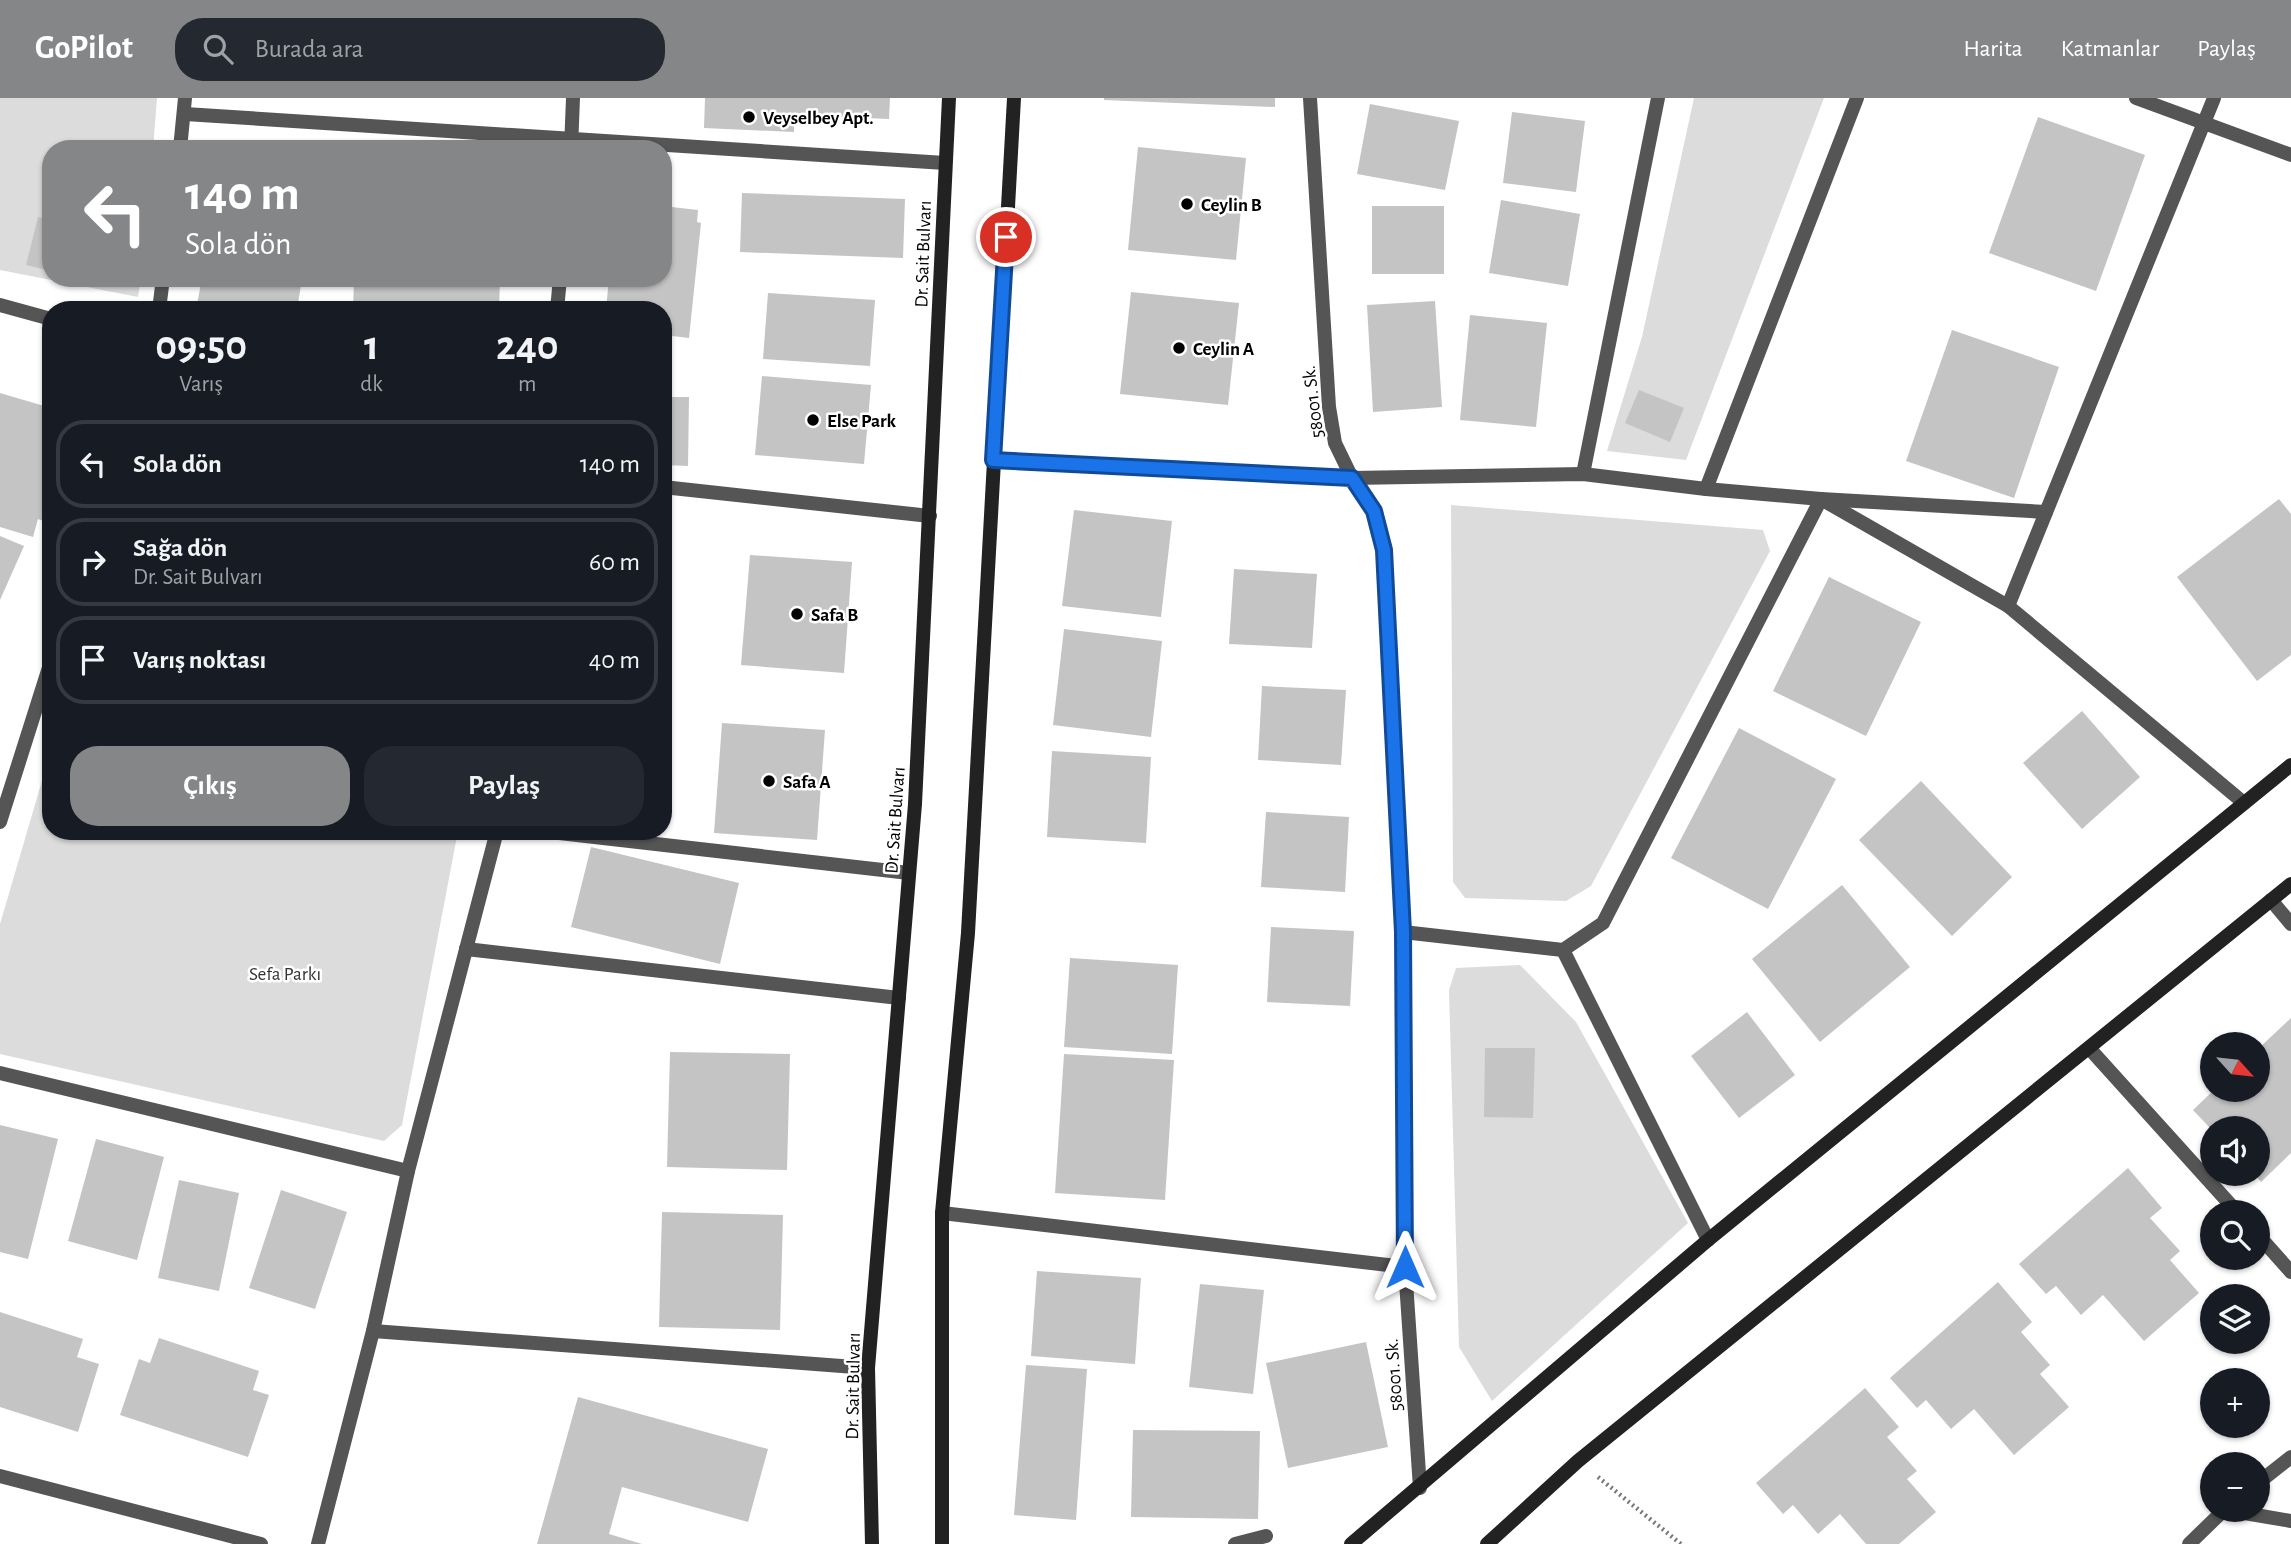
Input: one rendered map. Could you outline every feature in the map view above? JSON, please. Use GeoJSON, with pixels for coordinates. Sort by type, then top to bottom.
{"type":"FeatureCollection","features":[{"type":"Feature","properties":{"kind":"main road","name":"Dr. Sait Bulvarı"},"geometry":{"type":"LineString","coordinates":[[872,1544],[868,1368],[915,804],[949,98]]}},
{"type":"Feature","properties":{"kind":"main road"},"geometry":{"type":"LineString","coordinates":[[942,1544],[942,1213],[968,933],[1014,98]]}},
{"type":"Feature","properties":{"kind":"main road"},"geometry":{"type":"LineString","coordinates":[[1351,1544],[1420,1488],[1707,1240],[2291,765]]}},
{"type":"Feature","properties":{"kind":"main road"},"geometry":{"type":"LineString","coordinates":[[1487,1544],[1578,1461],[2291,884]]}},
{"type":"Feature","properties":{"kind":"street"},"geometry":{"type":"LineString","coordinates":[[181,140],[186,98]]}},
{"type":"Feature","properties":{"kind":"street"},"geometry":{"type":"LineString","coordinates":[[572,140],[573,98]]}},
{"type":"Feature","properties":{"kind":"street","name":"58001. Sk."},"geometry":{"type":"LineString","coordinates":[[1310,98],[1329,407],[1335,443],[1352,478],[1374,511],[1384,550],[1403,932],[1405,1267],[1420,1488]]}},
{"type":"Feature","properties":{"kind":"street"},"geometry":{"type":"LineString","coordinates":[[1583,474],[1658,98]]}},
{"type":"Feature","properties":{"kind":"street"},"geometry":{"type":"LineString","coordinates":[[1706,489],[1857,98]]}},
{"type":"Feature","properties":{"kind":"street"},"geometry":{"type":"LineString","coordinates":[[2136,98],[2291,155]]}},
{"type":"Feature","properties":{"kind":"street"},"geometry":{"type":"LineString","coordinates":[[2008,606],[2214,98]]}},
{"type":"Feature","properties":{"kind":"street"},"geometry":{"type":"LineString","coordinates":[[185,114],[532,140]]}},
{"type":"Feature","properties":{"kind":"street"},"geometry":{"type":"LineString","coordinates":[[672,148],[945,163]]}},
{"type":"Feature","properties":{"kind":"street"},"geometry":{"type":"LineString","coordinates":[[0,306],[42,317]]}},
{"type":"Feature","properties":{"kind":"street"},"geometry":{"type":"LineString","coordinates":[[993,460],[1352,478],[1583,474],[1821,499],[2046,512]]}},
{"type":"Feature","properties":{"kind":"street"},"geometry":{"type":"LineString","coordinates":[[672,488],[930,516]]}},
{"type":"Feature","properties":{"kind":"street"},"geometry":{"type":"LineString","coordinates":[[1821,499],[2008,606],[2244,803]]}},
{"type":"Feature","properties":{"kind":"street"},"geometry":{"type":"LineString","coordinates":[[1403,932],[1563,950],[1603,923],[1821,499]]}},
{"type":"Feature","properties":{"kind":"street"},"geometry":{"type":"LineString","coordinates":[[0,822],[42,689]]}},
{"type":"Feature","properties":{"kind":"street"},"geometry":{"type":"LineString","coordinates":[[318,1544],[373,1331],[408,1171],[495,840]]}},
{"type":"Feature","properties":{"kind":"street"},"geometry":{"type":"LineString","coordinates":[[621,840],[909,873]]}},
{"type":"Feature","properties":{"kind":"street"},"geometry":{"type":"LineString","coordinates":[[2271,900],[2291,924]]}},
{"type":"Feature","properties":{"kind":"street"},"geometry":{"type":"LineString","coordinates":[[466,949],[899,998]]}},
{"type":"Feature","properties":{"kind":"street"},"geometry":{"type":"LineString","coordinates":[[1563,950],[1707,1240]]}},
{"type":"Feature","properties":{"kind":"street"},"geometry":{"type":"LineString","coordinates":[[2088,1048],[2226,1200]]}},
{"type":"Feature","properties":{"kind":"street"},"geometry":{"type":"LineString","coordinates":[[0,1073],[408,1171]]}},
{"type":"Feature","properties":{"kind":"street"},"geometry":{"type":"LineString","coordinates":[[942,1213],[1405,1267]]}},
{"type":"Feature","properties":{"kind":"street"},"geometry":{"type":"LineString","coordinates":[[2270,1248],[2291,1272]]}},
{"type":"Feature","properties":{"kind":"street"},"geometry":{"type":"LineString","coordinates":[[373,1331],[868,1368]]}},
{"type":"Feature","properties":{"kind":"street"},"geometry":{"type":"LineString","coordinates":[[2270,1474],[2291,1457]]}},
{"type":"Feature","properties":{"kind":"street"},"geometry":{"type":"LineString","coordinates":[[0,1476],[261,1544]]}},
{"type":"Feature","properties":{"kind":"street"},"geometry":{"type":"LineString","coordinates":[[2270,1518],[2291,1521]]}},
{"type":"Feature","properties":{"kind":"street"},"geometry":{"type":"LineString","coordinates":[[2189,1544],[2212,1522]]}},
{"type":"Feature","properties":{"kind":"street"},"geometry":{"type":"LineString","coordinates":[[1234,1544],[1266,1536]]}},
{"type":"Feature","properties":{"kind":"path"},"geometry":{"type":"LineString","coordinates":[[1578,1461],[1681,1544]]}},
{"type":"Feature","properties":{"kind":"green space"},"geometry":{"type":"Polygon","coordinates":[[[0,98],[157,98],[154,140],[42,140],[42,278],[0,270],[0,98]]]}},
{"type":"Feature","properties":{"kind":"green space"},"geometry":{"type":"Polygon","coordinates":[[[1694,98],[1824,98],[1686,460],[1607,451],[1642,337],[1694,98]]]}},
{"type":"Feature","properties":{"kind":"green space"},"geometry":{"type":"Polygon","coordinates":[[[87,287],[140,287],[138,297],[87,287]]]}},
{"type":"Feature","properties":{"kind":"green space"},"geometry":{"type":"Polygon","coordinates":[[[1451,505],[1763,530],[1770,551],[1591,886],[1566,901],[1465,898],[1453,882],[1451,505]]]}},
{"type":"Feature","properties":{"kind":"green space","name":"Sefa Parkı"},"geometry":{"type":"Polygon","coordinates":[[[42,781],[42,840],[456,840],[402,1125],[384,1141],[0,1054],[0,924],[42,781]]]}},
{"type":"Feature","properties":{"kind":"green space"},"geometry":{"type":"Polygon","coordinates":[[[1520,965],[1576,1022],[1688,1223],[1492,1401],[1459,1347],[1449,990],[1456,968],[1520,965]]]}},
{"type":"Feature","properties":{"kind":"building","name":"Veyselbey Apt."},"geometry":{"type":"Polygon","coordinates":[[[705,98],[890,98],[889,119],[794,115],[794,132],[704,128],[705,98]]]}},
{"type":"Feature","properties":{"kind":"building"},"geometry":{"type":"Polygon","coordinates":[[[1275,98],[1275,107],[1104,100],[1275,98]]]}},
{"type":"Feature","properties":{"kind":"building"},"geometry":{"type":"Polygon","coordinates":[[[1370,104],[1459,121],[1445,190],[1357,174],[1370,104]]]}},
{"type":"Feature","properties":{"kind":"building"},"geometry":{"type":"Polygon","coordinates":[[[1512,112],[1585,121],[1576,192],[1503,183],[1512,112]]]}},
{"type":"Feature","properties":{"kind":"building"},"geometry":{"type":"Polygon","coordinates":[[[2038,117],[2145,155],[2096,291],[1989,253],[2038,117]]]}},
{"type":"Feature","properties":{"kind":"building","name":"Ceylin B"},"geometry":{"type":"Polygon","coordinates":[[[1138,147],[1246,158],[1236,260],[1128,250],[1138,147]]]}},
{"type":"Feature","properties":{"kind":"building"},"geometry":{"type":"Polygon","coordinates":[[[742,193],[905,199],[903,258],[740,252],[742,193]]]}},
{"type":"Feature","properties":{"kind":"building"},"geometry":{"type":"Polygon","coordinates":[[[1501,200],[1580,214],[1568,286],[1489,273],[1501,200]]]}},
{"type":"Feature","properties":{"kind":"building"},"geometry":{"type":"Polygon","coordinates":[[[1372,206],[1444,206],[1444,274],[1372,274],[1372,206]]]}},
{"type":"Feature","properties":{"kind":"building"},"geometry":{"type":"Polygon","coordinates":[[[672,207],[698,210],[697,222],[701,223],[689,338],[672,336],[672,301],[607,301],[608,287],[672,287],[672,207]]]}},
{"type":"Feature","properties":{"kind":"building"},"geometry":{"type":"Polygon","coordinates":[[[38,217],[42,218],[42,269],[26,265],[38,217]]]}},
{"type":"Feature","properties":{"kind":"building"},"geometry":{"type":"Polygon","coordinates":[[[200,287],[301,287],[298,301],[198,301],[200,287]]]}},
{"type":"Feature","properties":{"kind":"building"},"geometry":{"type":"Polygon","coordinates":[[[354,287],[500,287],[499,301],[353,301],[354,287]]]}},
{"type":"Feature","properties":{"kind":"building","name":"Ceylin A"},"geometry":{"type":"Polygon","coordinates":[[[1131,292],[1239,303],[1228,405],[1120,394],[1131,292]]]}},
{"type":"Feature","properties":{"kind":"building"},"geometry":{"type":"Polygon","coordinates":[[[768,293],[875,300],[870,366],[763,359],[768,293]]]}},
{"type":"Feature","properties":{"kind":"building"},"geometry":{"type":"Polygon","coordinates":[[[1435,301],[1442,407],[1373,412],[1367,305],[1435,301]]]}},
{"type":"Feature","properties":{"kind":"building"},"geometry":{"type":"Polygon","coordinates":[[[1470,315],[1547,323],[1536,427],[1460,420],[1470,315]]]}},
{"type":"Feature","properties":{"kind":"building"},"geometry":{"type":"Polygon","coordinates":[[[1952,330],[2059,367],[2014,498],[1906,461],[1952,330]]]}},
{"type":"Feature","properties":{"kind":"building","name":"Else Park"},"geometry":{"type":"Polygon","coordinates":[[[762,376],[871,385],[864,464],[755,455],[762,376]]]}},
{"type":"Feature","properties":{"kind":"building"},"geometry":{"type":"Polygon","coordinates":[[[1639,390],[1684,408],[1670,442],[1625,423],[1639,390]]]}},
{"type":"Feature","properties":{"kind":"building"},"geometry":{"type":"Polygon","coordinates":[[[0,393],[42,405],[42,520],[38,519],[33,537],[0,527],[0,393]]]}},
{"type":"Feature","properties":{"kind":"building"},"geometry":{"type":"Polygon","coordinates":[[[672,397],[689,397],[688,466],[672,465],[672,397]]]}},
{"type":"Feature","properties":{"kind":"building"},"geometry":{"type":"Polygon","coordinates":[[[2279,499],[2291,514],[2291,655],[2257,681],[2177,577],[2279,499]]]}},
{"type":"Feature","properties":{"kind":"building"},"geometry":{"type":"Polygon","coordinates":[[[1074,510],[1172,521],[1161,617],[1062,606],[1074,510]]]}},
{"type":"Feature","properties":{"kind":"building"},"geometry":{"type":"Polygon","coordinates":[[[0,536],[24,546],[0,600],[0,536]]]}},
{"type":"Feature","properties":{"kind":"building","name":"Safa B"},"geometry":{"type":"Polygon","coordinates":[[[750,555],[852,562],[844,673],[741,665],[750,555]]]}},
{"type":"Feature","properties":{"kind":"building"},"geometry":{"type":"Polygon","coordinates":[[[1234,569],[1317,574],[1312,648],[1229,644],[1234,569]]]}},
{"type":"Feature","properties":{"kind":"building"},"geometry":{"type":"Polygon","coordinates":[[[1829,577],[1921,622],[1866,736],[1773,691],[1829,577]]]}},
{"type":"Feature","properties":{"kind":"building"},"geometry":{"type":"Polygon","coordinates":[[[1064,629],[1162,641],[1151,737],[1053,725],[1064,629]]]}},
{"type":"Feature","properties":{"kind":"building"},"geometry":{"type":"Polygon","coordinates":[[[1262,686],[1346,690],[1341,765],[1258,760],[1262,686]]]}},
{"type":"Feature","properties":{"kind":"building"},"geometry":{"type":"Polygon","coordinates":[[[2082,711],[2140,777],[2082,829],[2023,763],[2082,711]]]}},
{"type":"Feature","properties":{"kind":"building","name":"Safa A"},"geometry":{"type":"Polygon","coordinates":[[[722,723],[825,730],[817,840],[714,833],[722,723]]]}},
{"type":"Feature","properties":{"kind":"building"},"geometry":{"type":"Polygon","coordinates":[[[1739,728],[1836,779],[1768,909],[1671,858],[1739,728]]]}},
{"type":"Feature","properties":{"kind":"building"},"geometry":{"type":"Polygon","coordinates":[[[1052,751],[1151,757],[1146,843],[1047,837],[1052,751]]]}},
{"type":"Feature","properties":{"kind":"building"},"geometry":{"type":"Polygon","coordinates":[[[1921,781],[2012,877],[1952,936],[1859,840],[1921,781]]]}},
{"type":"Feature","properties":{"kind":"building"},"geometry":{"type":"Polygon","coordinates":[[[1266,812],[1349,817],[1345,892],[1261,887],[1266,812]]]}},
{"type":"Feature","properties":{"kind":"building"},"geometry":{"type":"Polygon","coordinates":[[[591,847],[739,883],[720,964],[571,927],[591,847]]]}},
{"type":"Feature","properties":{"kind":"building"},"geometry":{"type":"Polygon","coordinates":[[[1842,885],[1910,967],[1820,1042],[1752,959],[1842,885]]]}},
{"type":"Feature","properties":{"kind":"building"},"geometry":{"type":"Polygon","coordinates":[[[1271,927],[1354,931],[1350,1006],[1267,1002],[1271,927]]]}},
{"type":"Feature","properties":{"kind":"building"},"geometry":{"type":"Polygon","coordinates":[[[1070,958],[1178,965],[1172,1054],[1064,1047],[1070,958]]]}},
{"type":"Feature","properties":{"kind":"building"},"geometry":{"type":"Polygon","coordinates":[[[1747,1012],[1795,1075],[1739,1118],[1691,1056],[1747,1012]]]}},
{"type":"Feature","properties":{"kind":"building"},"geometry":{"type":"Polygon","coordinates":[[[2291,1018],[2291,1153],[2270,1173],[2270,1116],[2200,1117],[2193,1110],[2201,1102],[2270,1102],[2270,1038],[2291,1018]]]}},
{"type":"Feature","properties":{"kind":"building"},"geometry":{"type":"Polygon","coordinates":[[[1485,1048],[1535,1048],[1533,1118],[1484,1117],[1485,1048]]]}},
{"type":"Feature","properties":{"kind":"building"},"geometry":{"type":"Polygon","coordinates":[[[670,1052],[790,1054],[787,1170],[667,1167],[670,1052]]]}},
{"type":"Feature","properties":{"kind":"building"},"geometry":{"type":"Polygon","coordinates":[[[1064,1054],[1174,1060],[1165,1200],[1055,1193],[1064,1054]]]}},
{"type":"Feature","properties":{"kind":"building"},"geometry":{"type":"Polygon","coordinates":[[[0,1125],[58,1139],[28,1259],[0,1252],[0,1125]]]}},
{"type":"Feature","properties":{"kind":"building"},"geometry":{"type":"Polygon","coordinates":[[[96,1139],[164,1157],[137,1260],[68,1241],[96,1139]]]}},
{"type":"Feature","properties":{"kind":"building"},"geometry":{"type":"Polygon","coordinates":[[[2128,1168],[2162,1208],[2150,1218],[2180,1251],[2170,1260],[2199,1293],[2144,1341],[2103,1295],[2081,1315],[2056,1286],[2046,1294],[2019,1264],[2128,1168]]]}},
{"type":"Feature","properties":{"kind":"building"},"geometry":{"type":"Polygon","coordinates":[[[179,1180],[239,1193],[219,1291],[158,1278],[179,1180]]]}},
{"type":"Feature","properties":{"kind":"building"},"geometry":{"type":"Polygon","coordinates":[[[281,1190],[347,1212],[315,1309],[249,1288],[281,1190]]]}},
{"type":"Feature","properties":{"kind":"building"},"geometry":{"type":"Polygon","coordinates":[[[662,1212],[783,1215],[780,1330],[659,1327],[662,1212]]]}},
{"type":"Feature","properties":{"kind":"building"},"geometry":{"type":"Polygon","coordinates":[[[1037,1271],[1141,1278],[1135,1364],[1031,1356],[1037,1271]]]}},
{"type":"Feature","properties":{"kind":"building"},"geometry":{"type":"Polygon","coordinates":[[[1998,1282],[2032,1322],[2021,1332],[2050,1365],[2040,1374],[2069,1407],[2014,1455],[1974,1409],[1951,1429],[1926,1400],[1917,1408],[1890,1378],[1998,1282]]]}},
{"type":"Feature","properties":{"kind":"building"},"geometry":{"type":"Polygon","coordinates":[[[1200,1284],[1264,1290],[1253,1394],[1189,1387],[1200,1284]]]}},
{"type":"Feature","properties":{"kind":"building"},"geometry":{"type":"Polygon","coordinates":[[[0,1312],[83,1339],[77,1357],[99,1364],[78,1432],[0,1407],[0,1312]]]}},
{"type":"Feature","properties":{"kind":"building"},"geometry":{"type":"Polygon","coordinates":[[[159,1338],[259,1371],[253,1390],[269,1395],[248,1457],[120,1415],[139,1359],[150,1363],[159,1338]]]}},
{"type":"Feature","properties":{"kind":"building"},"geometry":{"type":"Polygon","coordinates":[[[1366,1342],[1388,1447],[1288,1468],[1266,1363],[1366,1342]]]}},
{"type":"Feature","properties":{"kind":"building"},"geometry":{"type":"Polygon","coordinates":[[[1026,1365],[1087,1369],[1076,1520],[1014,1515],[1026,1365]]]}},
{"type":"Feature","properties":{"kind":"building"},"geometry":{"type":"Polygon","coordinates":[[[1865,1388],[1899,1427],[1887,1437],[1917,1471],[1907,1479],[1936,1512],[1899,1544],[1866,1544],[1840,1514],[1818,1534],[1793,1505],[1783,1514],[1756,1483],[1865,1388]]]}},
{"type":"Feature","properties":{"kind":"building"},"geometry":{"type":"Polygon","coordinates":[[[578,1397],[768,1449],[748,1522],[622,1487],[609,1534],[642,1544],[537,1544],[578,1397]]]}},
{"type":"Feature","properties":{"kind":"building"},"geometry":{"type":"Polygon","coordinates":[[[1133,1430],[1260,1431],[1258,1519],[1131,1517],[1133,1430]]]}},
{"type":"Feature","properties":{"kind":"place","name":"Veyselbey Apt."},"geometry":{"type":"Point","coordinates":[749,117]}},
{"type":"Feature","properties":{"kind":"place","name":"Ceylin B"},"geometry":{"type":"Point","coordinates":[1187,204]}},
{"type":"Feature","properties":{"kind":"place","name":"Ceylin A"},"geometry":{"type":"Point","coordinates":[1179,348]}},
{"type":"Feature","properties":{"kind":"place","name":"Else Park"},"geometry":{"type":"Point","coordinates":[813,420]}},
{"type":"Feature","properties":{"kind":"place","name":"Safa B"},"geometry":{"type":"Point","coordinates":[797,614]}},
{"type":"Feature","properties":{"kind":"place","name":"Safa A"},"geometry":{"type":"Point","coordinates":[769,781]}},
{"type":"Feature","properties":{"kind":"route"},"geometry":{"type":"LineString","coordinates":[[1006,237],[993,460],[1352,478],[1374,511],[1384,550],[1403,932],[1405,1267]]}}]}
